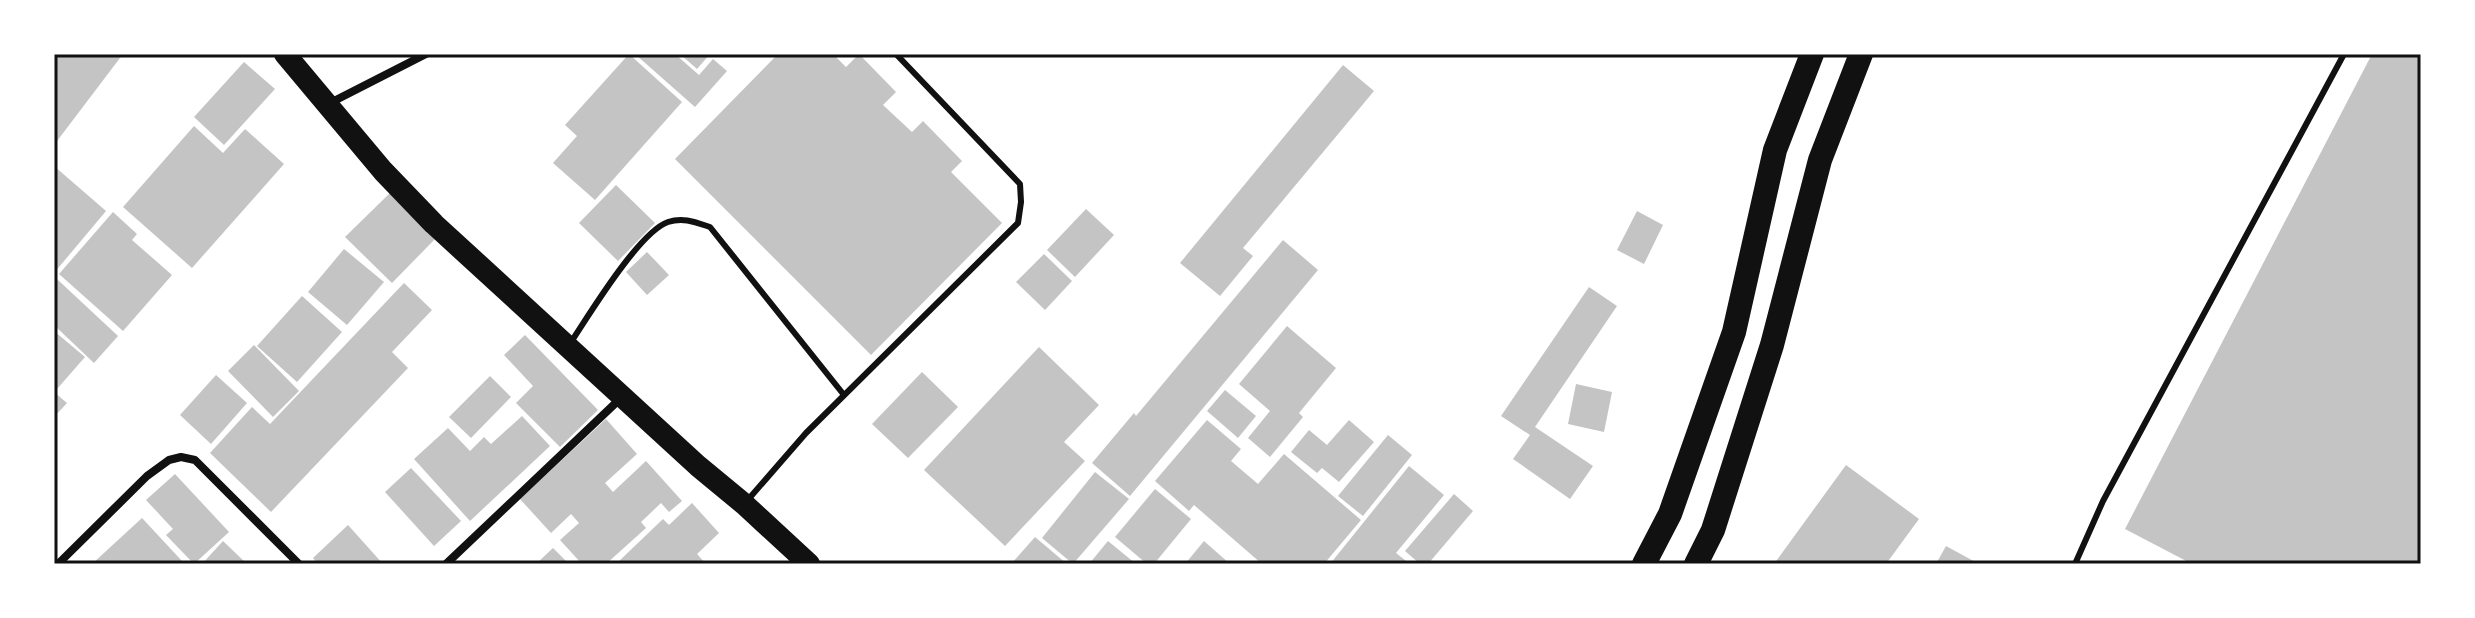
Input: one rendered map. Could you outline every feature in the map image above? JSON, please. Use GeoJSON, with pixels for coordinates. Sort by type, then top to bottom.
{"type":"FeatureCollection","features":[{"type":"Feature","properties":{"kind":"highway"},"geometry":{"type":"LineString","coordinates":[[285,54],[383,171],[434,224],[809,564]]}},
{"type":"Feature","properties":{"kind":"highway"},"geometry":{"type":"LineString","coordinates":[[1644,564],[1670,514],[1734,332],[1775,150],[1812,54]]}},
{"type":"Feature","properties":{"kind":"highway"},"geometry":{"type":"LineString","coordinates":[[1696,564],[1713,530],[1772,345],[1820,160],[1861,54]]}},
{"type":"Feature","properties":{"kind":"street"},"geometry":{"type":"LineString","coordinates":[[327,105],[426,54]]}},
{"type":"Feature","properties":{"kind":"street"},"geometry":{"type":"LineString","coordinates":[[446,564],[623,396]]}},
{"type":"Feature","properties":{"kind":"street"},"geometry":{"type":"LineString","coordinates":[[58,564],[147,476],[169,460],[181,457],[195,460],[299,564]]}},
{"type":"Feature","properties":{"kind":"lane"},"geometry":{"type":"LineString","coordinates":[[744,504],[844,395],[1018,223],[1020,184],[896,54]]}},
{"type":"Feature","properties":{"kind":"lane"},"geometry":{"type":"LineString","coordinates":[[2075,564],[2103,501],[2344,54]]}},
{"type":"Feature","properties":{"kind":"lane"},"geometry":{"type":"LineString","coordinates":[[569,345],[633,253],[658,227],[686,219],[710,227],[844,395]]}},
{"type":"Feature","properties":{"kind":"building"},"geometry":{"type":"Polygon","coordinates":[[[54,54],[123,54],[54,145],[54,54]]]}},
{"type":"Feature","properties":{"kind":"building"},"geometry":{"type":"Polygon","coordinates":[[[629,54],[682,102],[595,200],[553,163],[577,136],[565,125],[629,54]]]}},
{"type":"Feature","properties":{"kind":"building"},"geometry":{"type":"Polygon","coordinates":[[[635,54],[675,54],[699,75],[713,59],[727,71],[695,107],[635,54]]]}},
{"type":"Feature","properties":{"kind":"building"},"geometry":{"type":"Polygon","coordinates":[[[680,54],[710,54],[697,69],[680,54]]]}},
{"type":"Feature","properties":{"kind":"building"},"geometry":{"type":"Polygon","coordinates":[[[778,54],[833,54],[846,67],[859,54],[896,92],[883,105],[912,132],[923,121],[962,161],[951,172],[1002,223],[871,355],[675,159],[778,54]]]}},
{"type":"Feature","properties":{"kind":"building"},"geometry":{"type":"Polygon","coordinates":[[[2372,54],[2421,54],[2421,564],[2192,564],[2125,529],[2372,54]]]}},
{"type":"Feature","properties":{"kind":"building"},"geometry":{"type":"Polygon","coordinates":[[[244,62],[275,89],[224,145],[194,117],[244,62]]]}},
{"type":"Feature","properties":{"kind":"building"},"geometry":{"type":"Polygon","coordinates":[[[1343,65],[1374,91],[1243,248],[1253,256],[1220,296],[1180,263],[1343,65]]]}},
{"type":"Feature","properties":{"kind":"building"},"geometry":{"type":"Polygon","coordinates":[[[194,126],[223,153],[245,129],[284,164],[192,268],[123,207],[194,126]]]}},
{"type":"Feature","properties":{"kind":"building"},"geometry":{"type":"Polygon","coordinates":[[[54,166],[106,211],[54,273],[54,166]]]}},
{"type":"Feature","properties":{"kind":"building"},"geometry":{"type":"Polygon","coordinates":[[[616,185],[655,223],[618,261],[579,223],[616,185]]]}},
{"type":"Feature","properties":{"kind":"building"},"geometry":{"type":"Polygon","coordinates":[[[390,193],[435,239],[392,283],[345,237],[390,193]]]}},
{"type":"Feature","properties":{"kind":"building"},"geometry":{"type":"Polygon","coordinates":[[[1086,209],[1114,235],[1075,277],[1047,250],[1086,209]]]}},
{"type":"Feature","properties":{"kind":"building"},"geometry":{"type":"Polygon","coordinates":[[[1637,211],[1663,225],[1644,264],[1617,250],[1637,211]]]}},
{"type":"Feature","properties":{"kind":"building"},"geometry":{"type":"Polygon","coordinates":[[[113,212],[137,234],[132,240],[172,275],[123,331],[59,274],[113,212]]]}},
{"type":"Feature","properties":{"kind":"building"},"geometry":{"type":"Polygon","coordinates":[[[1283,240],[1318,270],[1130,496],[1092,463],[1134,413],[1136,416],[1283,240]]]}},
{"type":"Feature","properties":{"kind":"building"},"geometry":{"type":"Polygon","coordinates":[[[344,249],[384,282],[347,325],[308,292],[344,249]]]}},
{"type":"Feature","properties":{"kind":"building"},"geometry":{"type":"Polygon","coordinates":[[[647,252],[669,275],[647,295],[626,272],[647,252]]]}},
{"type":"Feature","properties":{"kind":"building"},"geometry":{"type":"Polygon","coordinates":[[[1044,254],[1072,281],[1045,310],[1016,282],[1044,254]]]}},
{"type":"Feature","properties":{"kind":"building"},"geometry":{"type":"Polygon","coordinates":[[[58,280],[118,336],[94,363],[54,325],[54,284],[58,280]]]}},
{"type":"Feature","properties":{"kind":"building"},"geometry":{"type":"Polygon","coordinates":[[[404,283],[432,310],[392,352],[408,368],[271,512],[210,453],[252,407],[270,424],[404,283]]]}},
{"type":"Feature","properties":{"kind":"building"},"geometry":{"type":"Polygon","coordinates":[[[1589,287],[1617,306],[1535,427],[1593,466],[1570,499],[1513,459],[1530,435],[1501,416],[1589,287]]]}},
{"type":"Feature","properties":{"kind":"building"},"geometry":{"type":"Polygon","coordinates":[[[302,296],[342,332],[297,382],[257,346],[302,296]]]}},
{"type":"Feature","properties":{"kind":"building"},"geometry":{"type":"Polygon","coordinates":[[[1287,326],[1336,368],[1299,413],[1303,417],[1270,457],[1248,438],[1270,411],[1239,384],[1287,326]]]}},
{"type":"Feature","properties":{"kind":"building"},"geometry":{"type":"Polygon","coordinates":[[[54,331],[85,357],[57,389],[54,387],[54,331]]]}},
{"type":"Feature","properties":{"kind":"building"},"geometry":{"type":"Polygon","coordinates":[[[525,335],[598,410],[560,447],[516,403],[533,386],[504,355],[525,335]]]}},
{"type":"Feature","properties":{"kind":"building"},"geometry":{"type":"Polygon","coordinates":[[[254,345],[299,391],[273,417],[228,371],[254,345]]]}},
{"type":"Feature","properties":{"kind":"building"},"geometry":{"type":"Polygon","coordinates":[[[1039,347],[1099,405],[1064,442],[1085,461],[1005,546],[924,470],[1039,347]]]}},
{"type":"Feature","properties":{"kind":"building"},"geometry":{"type":"Polygon","coordinates":[[[922,372],[958,407],[908,458],[872,424],[922,372]]]}},
{"type":"Feature","properties":{"kind":"building"},"geometry":{"type":"Polygon","coordinates":[[[216,375],[247,403],[211,444],[180,415],[216,375]]]}},
{"type":"Feature","properties":{"kind":"building"},"geometry":{"type":"Polygon","coordinates":[[[490,376],[511,397],[471,438],[449,417],[490,376]]]}},
{"type":"Feature","properties":{"kind":"building"},"geometry":{"type":"Polygon","coordinates":[[[1576,384],[1612,392],[1604,432],[1568,424],[1576,384]]]}},
{"type":"Feature","properties":{"kind":"building"},"geometry":{"type":"Polygon","coordinates":[[[1225,390],[1256,416],[1238,438],[1207,411],[1225,390]]]}},
{"type":"Feature","properties":{"kind":"building"},"geometry":{"type":"Polygon","coordinates":[[[54,392],[67,403],[54,417],[54,392]]]}},
{"type":"Feature","properties":{"kind":"building"},"geometry":{"type":"Polygon","coordinates":[[[522,416],[550,446],[470,521],[414,459],[448,428],[470,451],[484,437],[491,444],[522,416]]]}},
{"type":"Feature","properties":{"kind":"building"},"geometry":{"type":"Polygon","coordinates":[[[606,419],[637,454],[605,483],[613,492],[646,461],[682,501],[669,512],[661,503],[641,522],[646,528],[606,564],[582,564],[560,540],[579,523],[571,514],[551,533],[520,499],[606,419]]]}},
{"type":"Feature","properties":{"kind":"building"},"geometry":{"type":"Polygon","coordinates":[[[1207,420],[1241,449],[1231,461],[1258,484],[1284,454],[1361,520],[1324,564],[1262,564],[1194,505],[1189,511],[1155,481],[1207,420]]]}},
{"type":"Feature","properties":{"kind":"building"},"geometry":{"type":"Polygon","coordinates":[[[1349,420],[1374,442],[1339,482],[1322,468],[1317,473],[1291,452],[1309,430],[1327,445],[1349,420]]]}},
{"type":"Feature","properties":{"kind":"building"},"geometry":{"type":"Polygon","coordinates":[[[1388,435],[1412,455],[1363,516],[1338,496],[1388,435]]]}},
{"type":"Feature","properties":{"kind":"building"},"geometry":{"type":"Polygon","coordinates":[[[1846,465],[1919,519],[1886,564],[1774,564],[1846,465]]]}},
{"type":"Feature","properties":{"kind":"building"},"geometry":{"type":"Polygon","coordinates":[[[1409,466],[1444,495],[1396,553],[1410,564],[1330,564],[1409,466]]]}},
{"type":"Feature","properties":{"kind":"building"},"geometry":{"type":"Polygon","coordinates":[[[411,468],[461,521],[434,546],[385,492],[411,468]]]}},
{"type":"Feature","properties":{"kind":"building"},"geometry":{"type":"Polygon","coordinates":[[[1095,472],[1129,499],[1073,564],[1042,538],[1095,472]]]}},
{"type":"Feature","properties":{"kind":"building"},"geometry":{"type":"Polygon","coordinates":[[[175,474],[229,532],[194,564],[166,535],[173,529],[146,500],[175,474]]]}},
{"type":"Feature","properties":{"kind":"building"},"geometry":{"type":"Polygon","coordinates":[[[1155,489],[1191,519],[1154,564],[1147,564],[1115,537],[1155,489]]]}},
{"type":"Feature","properties":{"kind":"building"},"geometry":{"type":"Polygon","coordinates":[[[1454,494],[1473,511],[1428,564],[1420,564],[1405,551],[1454,494]]]}},
{"type":"Feature","properties":{"kind":"building"},"geometry":{"type":"Polygon","coordinates":[[[692,503],[719,533],[697,554],[706,564],[616,564],[663,519],[669,525],[692,503]]]}},
{"type":"Feature","properties":{"kind":"building"},"geometry":{"type":"Polygon","coordinates":[[[142,518],[182,561],[179,564],[92,564],[142,518]]]}},
{"type":"Feature","properties":{"kind":"building"},"geometry":{"type":"Polygon","coordinates":[[[348,525],[383,564],[318,564],[313,558],[348,525]]]}},
{"type":"Feature","properties":{"kind":"building"},"geometry":{"type":"Polygon","coordinates":[[[1035,537],[1067,564],[1011,564],[1035,537]]]}},
{"type":"Feature","properties":{"kind":"building"},"geometry":{"type":"Polygon","coordinates":[[[223,541],[247,564],[202,564],[223,541]]]}},
{"type":"Feature","properties":{"kind":"building"},"geometry":{"type":"Polygon","coordinates":[[[1108,541],[1136,564],[1089,564],[1108,541]]]}},
{"type":"Feature","properties":{"kind":"building"},"geometry":{"type":"Polygon","coordinates":[[[1204,541],[1230,564],[1185,564],[1204,541]]]}},
{"type":"Feature","properties":{"kind":"building"},"geometry":{"type":"Polygon","coordinates":[[[1946,546],[1979,564],[1936,564],[1946,546]]]}},
{"type":"Feature","properties":{"kind":"building"},"geometry":{"type":"Polygon","coordinates":[[[553,548],[569,564],[536,564],[553,548]]]}}]}
